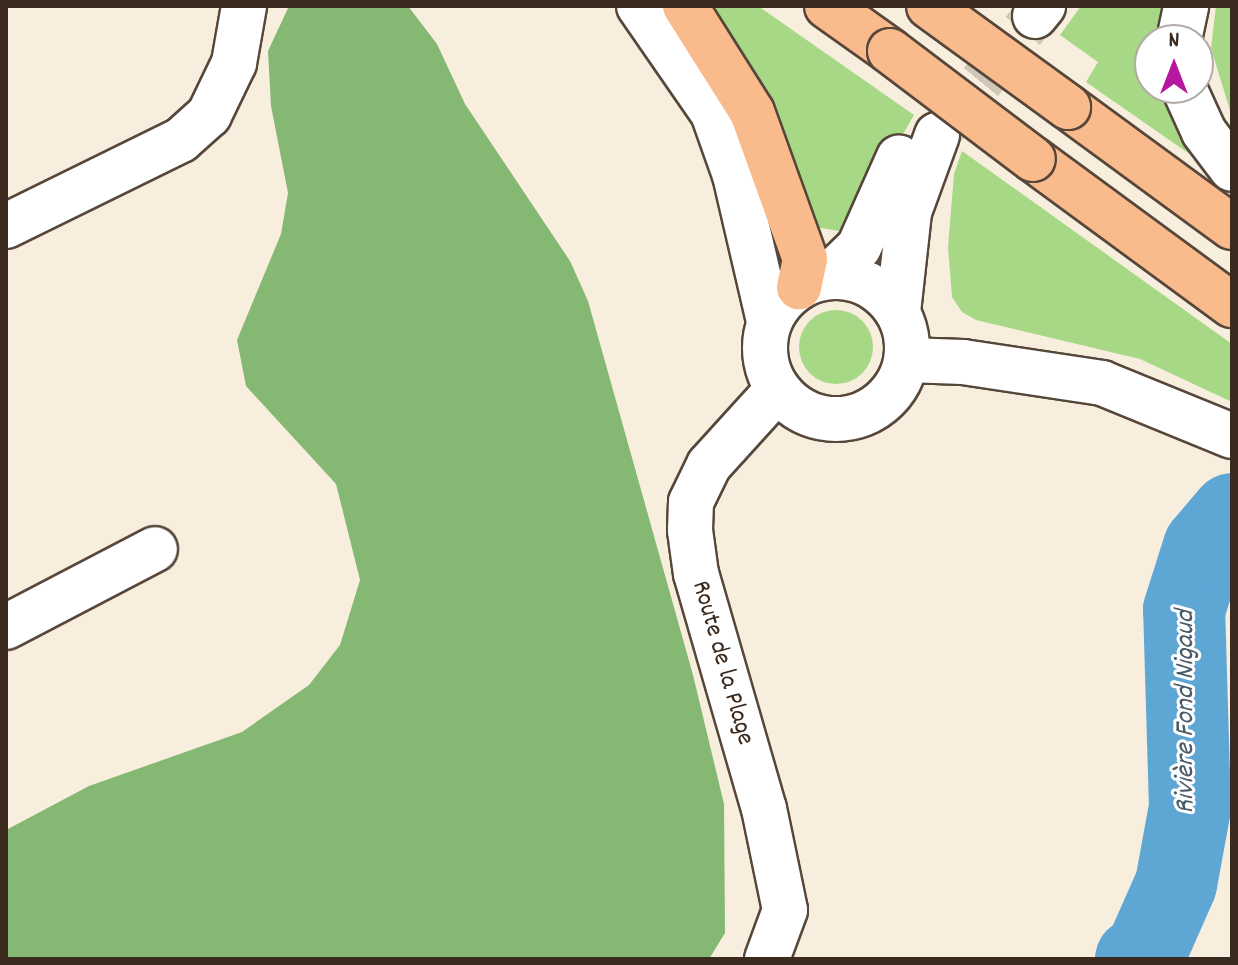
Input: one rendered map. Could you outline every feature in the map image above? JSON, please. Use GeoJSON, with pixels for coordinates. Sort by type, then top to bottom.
{"type":"FeatureCollection","features":[{"type":"Feature","properties":{"kind":"main road"},"geometry":{"type":"LineString","coordinates":[[685,6],[752,112],[814,282]]}},
{"type":"Feature","properties":{"kind":"main road"},"geometry":{"type":"LineString","coordinates":[[827,6],[1232,305]]}},
{"type":"Feature","properties":{"kind":"main road"},"geometry":{"type":"LineString","coordinates":[[929,6],[1232,227]]}},
{"type":"Feature","properties":{"kind":"street"},"geometry":{"type":"LineString","coordinates":[[6,226],[181,140],[209,115],[234,63],[244,6]]}},
{"type":"Feature","properties":{"kind":"street"},"geometry":{"type":"LineString","coordinates":[[639,6],[713,113],[735,175],[769,321],[764,344],[777,390],[811,415],[852,418],[888,397],[907,360],[907,335],[898,312],[868,284],[814,282]]}},
{"type":"Feature","properties":{"kind":"street"},"geometry":{"type":"LineString","coordinates":[[1191,104],[1204,132],[1232,169]]}},
{"type":"Feature","properties":{"kind":"street"},"geometry":{"type":"LineString","coordinates":[[769,321],[859,247],[929,129],[909,212],[898,312]]}},
{"type":"Feature","properties":{"kind":"street"},"geometry":{"type":"LineString","coordinates":[[907,360],[977,364],[1102,383],[1232,436]]}},
{"type":"Feature","properties":{"kind":"street","name":"Route de la Plage"},"geometry":{"type":"LineString","coordinates":[[767,959],[785,910],[764,809],[696,574],[690,530],[691,502],[709,465],[777,390]]}},
{"type":"Feature","properties":{"kind":"street"},"geometry":{"type":"LineString","coordinates":[[6,627],[155,549]]}},
{"type":"Feature","properties":{"kind":"green space"},"geometry":{"type":"Polygon","coordinates":[[[289,6],[408,6],[437,44],[465,104],[570,261],[588,301],[693,675],[724,804],[725,933],[709,959],[6,959],[6,830],[89,786],[242,732],[309,685],[340,645],[360,580],[336,484],[246,386],[237,340],[281,234],[288,193],[271,106],[268,51],[289,6]]]}},
{"type":"Feature","properties":{"kind":"green space"},"geometry":{"type":"Polygon","coordinates":[[[706,6],[758,6],[914,115],[856,215],[839,231],[809,226],[706,6]]]}},
{"type":"Feature","properties":{"kind":"green space"},"geometry":{"type":"Polygon","coordinates":[[[1081,6],[1167,6],[1163,24],[1134,24],[1134,104],[1176,104],[1211,169],[1086,82],[1098,62],[1060,35],[1081,6]]]}},
{"type":"Feature","properties":{"kind":"green space"},"geometry":{"type":"Polygon","coordinates":[[[1216,6],[1232,6],[1232,117],[1214,58],[1216,6]]]}},
{"type":"Feature","properties":{"kind":"green space"},"geometry":{"type":"Polygon","coordinates":[[[962,151],[1232,344],[1232,402],[1140,359],[976,320],[962,312],[952,297],[948,247],[954,174],[962,151]]]}},
{"type":"Feature","properties":{"kind":"green space"},"geometry":{"type":"Polygon","coordinates":[[[836,310],[857,316],[867,326],[873,347],[867,368],[857,378],[836,384],[815,378],[805,368],[799,347],[805,326],[815,316],[836,310]]]}},
{"type":"Feature","properties":{"kind":"waterway","name":"Rivière Fond Nigaud"},"geometry":{"type":"LineString","coordinates":[[1136,959],[1146,952],[1176,884],[1190,808],[1184,610],[1204,547],[1232,514]]}},
{"type":"Feature","properties":{"kind":"tunnel"},"geometry":{"type":"LineString","coordinates":[[939,133],[1035,16]]}}]}
